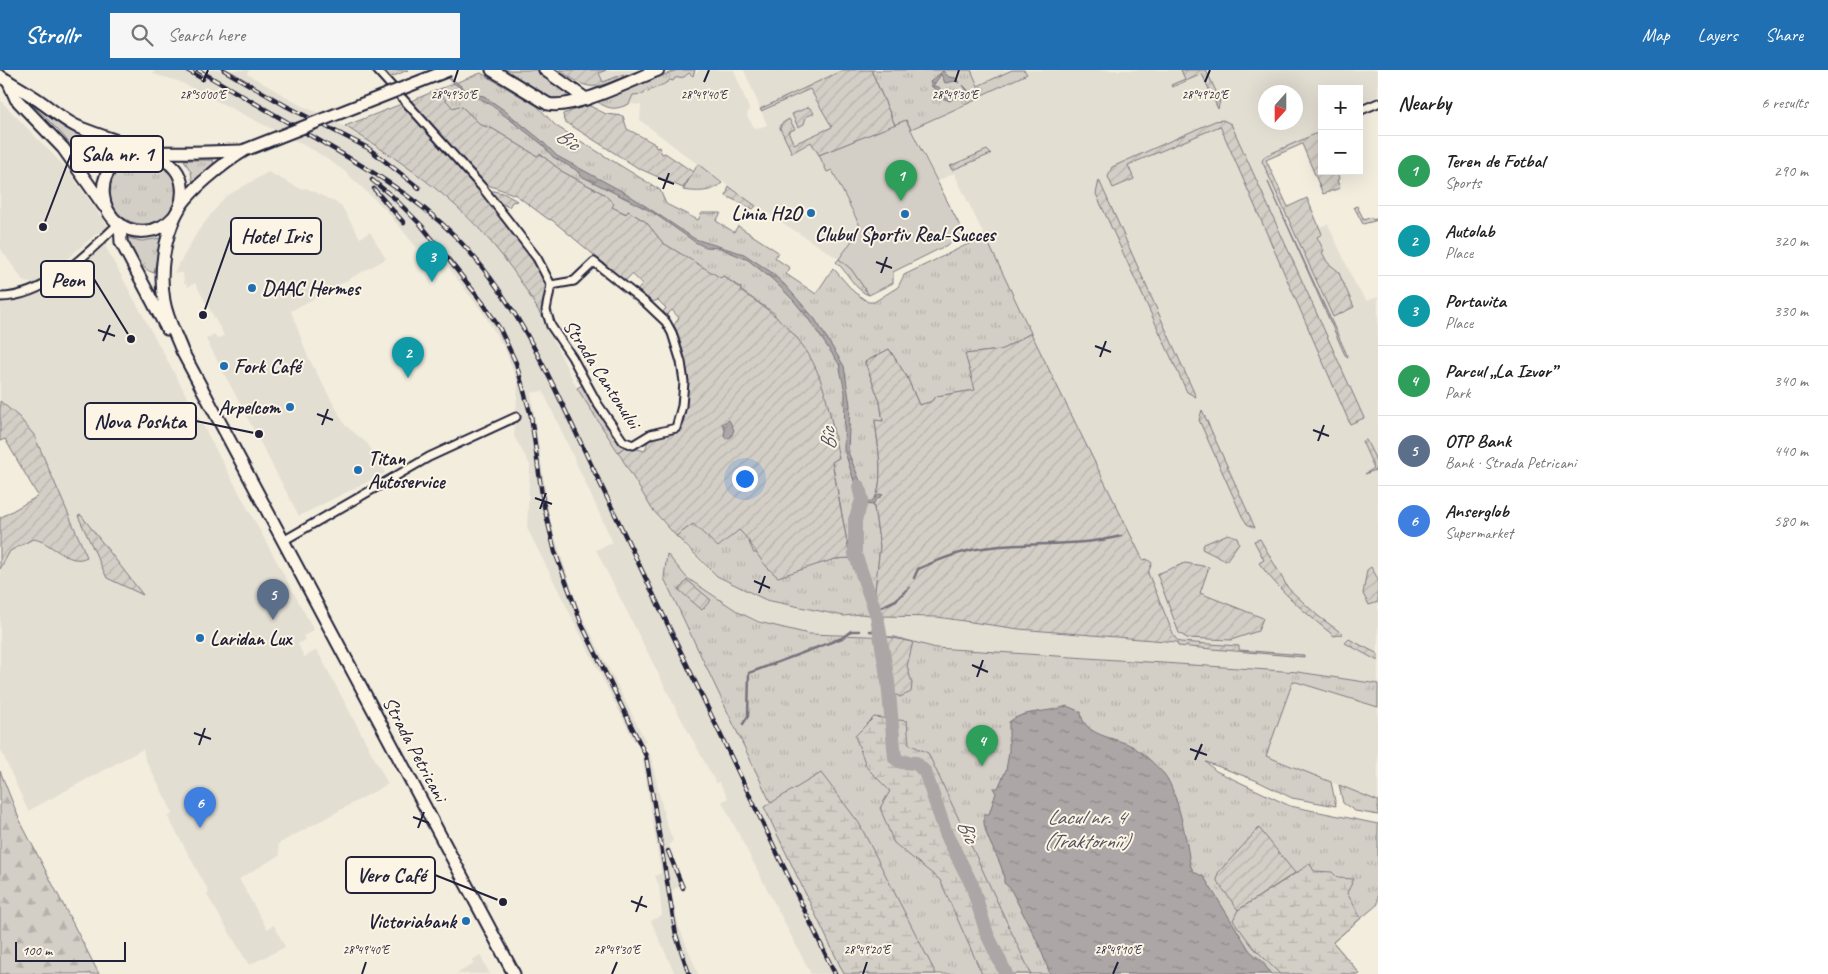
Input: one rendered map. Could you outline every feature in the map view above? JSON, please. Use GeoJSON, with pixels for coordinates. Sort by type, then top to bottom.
{"type":"FeatureCollection","features":[{"type":"Feature","properties":{"kind":"main road"},"geometry":{"type":"LineString","coordinates":[[4,78],[16,99],[62,148],[119,224],[138,231],[148,231],[165,224],[199,186],[244,151],[449,70]]}},
{"type":"Feature","properties":{"kind":"main road"},"geometry":{"type":"LineString","coordinates":[[492,70],[548,104],[558,106],[586,99],[658,70]]}},
{"type":"Feature","properties":{"kind":"main road"},"geometry":{"type":"LineString","coordinates":[[545,70],[576,94],[586,99]]}},
{"type":"Feature","properties":{"kind":"main road"},"geometry":{"type":"LineString","coordinates":[[4,78],[73,124],[144,152],[163,157],[177,172],[183,191],[178,211]]}},
{"type":"Feature","properties":{"kind":"main road"},"geometry":{"type":"LineString","coordinates":[[564,83],[600,93]]}},
{"type":"Feature","properties":{"kind":"main road"},"geometry":{"type":"LineString","coordinates":[[108,211],[104,200],[103,188],[106,176],[112,166],[121,158],[132,153],[205,154],[244,151]]}},
{"type":"Feature","properties":{"kind":"main road","name":"Strada Petricani"},"geometry":{"type":"LineString","coordinates":[[178,211],[164,251],[162,282],[168,315],[182,351],[514,974]]}},
{"type":"Feature","properties":{"kind":"main road","name":"Strada Petricani"},"geometry":{"type":"LineString","coordinates":[[119,224],[119,237],[130,260],[167,330],[182,351]]}},
{"type":"Feature","properties":{"kind":"street"},"geometry":{"type":"LineString","coordinates":[[377,70],[410,104],[508,217],[537,258],[551,285]]}},
{"type":"Feature","properties":{"kind":"street"},"geometry":{"type":"LineString","coordinates":[[1363,109],[1378,103]]}},
{"type":"Feature","properties":{"kind":"street"},"geometry":{"type":"LineString","coordinates":[[0,297],[16,296],[43,287],[119,224]]}},
{"type":"Feature","properties":{"kind":"street","name":"Strada Cantonului"},"geometry":{"type":"LineString","coordinates":[[594,262],[647,304],[666,322],[676,345],[683,371],[682,406],[676,428],[651,434],[633,444],[623,442],[597,403],[572,357],[550,326],[546,310],[551,285],[574,281],[594,262]]}},
{"type":"Feature","properties":{"kind":"street"},"geometry":{"type":"LineString","coordinates":[[283,542],[429,457],[516,417]]}},
{"type":"Feature","properties":{"kind":"shaded area"},"geometry":{"type":"Polygon","coordinates":[[[155,70],[249,70],[247,74],[300,105],[332,119],[402,162],[459,208],[499,250],[536,306],[577,388],[658,517],[696,558],[717,576],[766,600],[844,616],[873,615],[875,636],[809,634],[781,629],[740,613],[687,578],[668,555],[664,578],[852,974],[811,974],[722,802],[728,798],[719,782],[716,783],[676,709],[596,550],[613,543],[543,391],[531,393],[550,522],[579,610],[646,742],[634,741],[527,528],[530,465],[514,436],[518,384],[506,351],[484,314],[428,241],[417,248],[385,209],[343,170],[315,151],[178,81],[153,74],[155,70]]]}},
{"type":"Feature","properties":{"kind":"shaded area"},"geometry":{"type":"Polygon","coordinates":[[[606,70],[633,70],[633,74],[622,78],[623,75],[602,82],[599,73],[606,70]]]}},
{"type":"Feature","properties":{"kind":"shaded area"},"geometry":{"type":"Polygon","coordinates":[[[699,70],[734,70],[749,109],[747,116],[755,129],[767,125],[744,70],[1378,70],[1378,96],[1363,102],[1363,85],[1318,85],[1318,164],[1312,167],[1302,144],[1266,160],[1288,207],[1307,198],[1319,227],[1328,224],[1356,286],[1367,301],[1378,297],[1378,684],[1298,672],[936,648],[895,637],[883,636],[879,616],[937,617],[1019,629],[1177,642],[1142,562],[954,173],[938,181],[907,120],[831,170],[861,228],[839,259],[758,207],[689,158],[640,120],[641,105],[629,104],[633,95],[689,73],[693,76],[699,70]]]}},
{"type":"Feature","properties":{"kind":"shaded area"},"geometry":{"type":"Polygon","coordinates":[[[0,100],[67,169],[109,228],[96,234],[54,270],[48,280],[39,284],[24,282],[0,248],[0,100]]]}},
{"type":"Feature","properties":{"kind":"shaded area"},"geometry":{"type":"Polygon","coordinates":[[[268,172],[301,189],[306,188],[341,205],[360,238],[370,232],[386,259],[291,311],[308,357],[345,425],[368,444],[385,473],[299,516],[206,339],[214,334],[217,339],[224,335],[195,283],[188,287],[186,283],[184,284],[183,273],[174,273],[198,231],[225,197],[268,172]]]}},
{"type":"Feature","properties":{"kind":"shaded area"},"geometry":{"type":"Polygon","coordinates":[[[104,244],[314,630],[303,636],[305,640],[298,644],[304,657],[317,650],[388,784],[278,844],[280,855],[239,879],[267,929],[274,925],[285,947],[249,965],[207,895],[209,892],[168,817],[173,813],[145,759],[143,749],[28,811],[0,748],[0,518],[38,496],[5,439],[0,441],[0,302],[14,302],[41,292],[50,291],[88,254],[104,244]]]}},
{"type":"Feature","properties":{"kind":"shaded area"},"geometry":{"type":"Polygon","coordinates":[[[1293,681],[1378,707],[1378,801],[1266,756],[1293,681]]]}},
{"type":"Feature","properties":{"kind":"shaded area"},"geometry":{"type":"Polygon","coordinates":[[[650,753],[665,819],[673,841],[669,844],[683,884],[671,891],[679,927],[698,974],[675,974],[651,921],[662,915],[659,886],[655,876],[661,873],[642,756],[650,753]]]}},
{"type":"Feature","properties":{"kind":"shaded area"},"geometry":{"type":"Polygon","coordinates":[[[480,955],[490,974],[456,974],[474,964],[472,960],[480,955]]]}},
{"type":"Feature","properties":{"kind":"green space"},"geometry":{"type":"Polygon","coordinates":[[[382,70],[408,70],[389,78],[382,70]]]}},
{"type":"Feature","properties":{"kind":"green space"},"geometry":{"type":"Polygon","coordinates":[[[502,70],[536,70],[567,91],[566,98],[564,100],[551,99],[502,70]]]}},
{"type":"Feature","properties":{"kind":"green space"},"geometry":{"type":"Polygon","coordinates":[[[559,70],[606,70],[599,73],[603,82],[624,74],[622,78],[611,82],[589,86],[576,81],[559,70]]]}},
{"type":"Feature","properties":{"kind":"green space"},"geometry":{"type":"Polygon","coordinates":[[[677,70],[695,70],[693,76],[689,73],[684,77],[675,78],[673,81],[670,80],[648,92],[645,91],[644,94],[633,95],[629,104],[620,107],[612,108],[596,101],[677,70]]]}},
{"type":"Feature","properties":{"kind":"green space"},"geometry":{"type":"Polygon","coordinates":[[[843,70],[871,70],[895,125],[819,155],[811,142],[792,153],[780,128],[781,124],[789,119],[795,129],[788,132],[794,144],[832,127],[810,89],[761,111],[760,109],[843,70]]]}},
{"type":"Feature","properties":{"kind":"green space"},"geometry":{"type":"Polygon","coordinates":[[[871,70],[971,70],[978,86],[1012,70],[1024,70],[1027,74],[982,95],[978,99],[911,129],[906,120],[895,125],[871,70]]]}},
{"type":"Feature","properties":{"kind":"green space"},"geometry":{"type":"Polygon","coordinates":[[[1181,70],[1206,70],[1220,100],[1218,109],[1202,74],[1172,87],[1171,85],[1185,79],[1181,70]]]}},
{"type":"Feature","properties":{"kind":"green space"},"geometry":{"type":"Polygon","coordinates":[[[481,73],[537,106],[556,126],[660,190],[666,204],[698,220],[702,213],[721,213],[716,221],[734,232],[738,226],[778,252],[775,258],[790,268],[786,274],[816,294],[833,268],[854,292],[868,302],[874,302],[898,287],[904,275],[985,236],[1031,333],[1001,350],[966,354],[976,390],[937,396],[930,402],[919,405],[907,377],[889,349],[865,362],[880,402],[883,422],[875,421],[880,474],[877,494],[873,501],[880,546],[875,591],[879,616],[860,614],[844,616],[766,600],[717,576],[676,536],[693,524],[739,530],[746,536],[754,553],[835,559],[850,558],[832,461],[839,457],[774,313],[723,276],[721,279],[663,243],[646,222],[628,211],[627,214],[611,207],[604,194],[563,172],[540,154],[537,156],[493,129],[481,125],[462,107],[453,109],[437,90],[481,73]]]}},
{"type":"Feature","properties":{"kind":"green space"},"geometry":{"type":"Polygon","coordinates":[[[437,90],[453,108],[462,107],[481,125],[493,129],[537,156],[540,154],[563,172],[604,194],[614,204],[612,207],[626,214],[628,211],[646,222],[663,243],[721,278],[723,276],[776,317],[797,338],[813,362],[828,406],[839,458],[832,462],[850,558],[835,559],[778,577],[760,559],[739,530],[718,547],[693,524],[676,536],[652,509],[618,452],[626,446],[645,451],[648,440],[651,437],[659,433],[682,431],[687,402],[684,360],[678,340],[680,338],[674,325],[679,318],[672,310],[667,315],[663,312],[666,308],[658,300],[650,303],[636,292],[643,284],[632,274],[625,281],[552,220],[516,195],[485,184],[411,101],[437,90]]]}},
{"type":"Feature","properties":{"kind":"green space"},"geometry":{"type":"Polygon","coordinates":[[[32,101],[65,127],[116,149],[104,157],[93,172],[61,133],[31,103],[32,101]]]}},
{"type":"Feature","properties":{"kind":"green space"},"geometry":{"type":"Polygon","coordinates":[[[404,103],[490,200],[529,254],[544,279],[546,291],[542,317],[523,284],[502,256],[457,207],[406,166],[345,126],[404,103]]]}},
{"type":"Feature","properties":{"kind":"green space"},"geometry":{"type":"Polygon","coordinates":[[[588,105],[606,114],[623,116],[627,129],[655,144],[656,148],[659,147],[662,154],[665,153],[693,172],[683,188],[638,168],[564,121],[563,114],[588,105]]]}},
{"type":"Feature","properties":{"kind":"green space"},"geometry":{"type":"Polygon","coordinates":[[[809,107],[814,113],[806,117],[804,124],[798,127],[792,114],[809,107]]]}},
{"type":"Feature","properties":{"kind":"green space","name":"Clubul Sportiv Real-Succes"},"geometry":{"type":"Polygon","coordinates":[[[906,120],[965,236],[893,272],[893,283],[869,295],[851,269],[839,259],[861,228],[832,170],[827,172],[819,155],[906,120]]]}},
{"type":"Feature","properties":{"kind":"green space"},"geometry":{"type":"Polygon","coordinates":[[[1223,120],[1231,124],[1364,418],[1350,424],[1220,126],[1128,165],[1134,179],[1113,188],[1108,177],[1112,167],[1215,121],[1223,120]]]}},
{"type":"Feature","properties":{"kind":"green space"},"geometry":{"type":"Polygon","coordinates":[[[1318,133],[1318,175],[1338,175],[1339,179],[1337,180],[1340,188],[1323,194],[1302,144],[1266,160],[1288,207],[1307,198],[1322,234],[1317,237],[1324,251],[1322,252],[1327,262],[1338,271],[1354,307],[1333,317],[1262,161],[1265,156],[1318,133]]]}},
{"type":"Feature","properties":{"kind":"green space"},"geometry":{"type":"Polygon","coordinates":[[[987,150],[991,154],[952,170],[950,166],[987,150]]]}},
{"type":"Feature","properties":{"kind":"green space"},"geometry":{"type":"Polygon","coordinates":[[[136,158],[150,158],[162,163],[171,172],[176,184],[174,204],[167,215],[150,224],[136,224],[124,219],[115,210],[110,198],[110,184],[115,172],[124,163],[136,158]]]}},
{"type":"Feature","properties":{"kind":"green space"},"geometry":{"type":"Polygon","coordinates":[[[184,160],[213,160],[214,164],[193,184],[191,172],[184,160]]]}},
{"type":"Feature","properties":{"kind":"green space"},"geometry":{"type":"Polygon","coordinates":[[[698,164],[722,183],[709,190],[683,190],[698,164]]]}},
{"type":"Feature","properties":{"kind":"green space"},"geometry":{"type":"Polygon","coordinates":[[[1099,180],[1196,397],[1187,392],[1096,194],[1099,180]]]}},
{"type":"Feature","properties":{"kind":"green space"},"geometry":{"type":"Polygon","coordinates":[[[1268,182],[1348,357],[1345,355],[1268,182]]]}},
{"type":"Feature","properties":{"kind":"green space"},"geometry":{"type":"Polygon","coordinates":[[[729,186],[756,206],[753,209],[726,196],[729,186]]]}},
{"type":"Feature","properties":{"kind":"green space"},"geometry":{"type":"Polygon","coordinates":[[[488,190],[503,193],[517,201],[512,202],[509,207],[502,204],[488,190]]]}},
{"type":"Feature","properties":{"kind":"green space"},"geometry":{"type":"Polygon","coordinates":[[[1357,206],[1364,220],[1371,217],[1373,220],[1378,218],[1378,220],[1363,224],[1354,207],[1357,206]]]}},
{"type":"Feature","properties":{"kind":"green space"},"geometry":{"type":"Polygon","coordinates":[[[127,238],[142,241],[161,238],[154,273],[140,264],[127,238]]]}},
{"type":"Feature","properties":{"kind":"green space"},"geometry":{"type":"Polygon","coordinates":[[[839,259],[851,268],[869,295],[860,290],[836,262],[839,259]]]}},
{"type":"Feature","properties":{"kind":"green space"},"geometry":{"type":"Polygon","coordinates":[[[1031,333],[1143,560],[1147,559],[1152,563],[1148,573],[1175,638],[1180,642],[1239,646],[1239,650],[1304,655],[1304,657],[1178,646],[1177,642],[1019,629],[937,617],[879,616],[875,591],[880,546],[873,501],[877,494],[880,474],[875,420],[883,421],[880,402],[865,362],[889,349],[907,377],[919,405],[930,402],[937,396],[975,390],[965,354],[1001,350],[1031,333]]]}},
{"type":"Feature","properties":{"kind":"green space"},"geometry":{"type":"Polygon","coordinates":[[[582,385],[598,414],[611,428],[615,439],[626,446],[618,452],[577,388],[582,385]]]}},
{"type":"Feature","properties":{"kind":"green space"},"geometry":{"type":"Polygon","coordinates":[[[0,401],[19,417],[34,435],[87,557],[73,559],[33,539],[10,551],[0,569],[0,518],[38,496],[5,439],[0,441],[0,401]]]}},
{"type":"Feature","properties":{"kind":"green space"},"geometry":{"type":"Polygon","coordinates":[[[1202,410],[1255,528],[1247,524],[1242,516],[1199,420],[1202,410]]]}},
{"type":"Feature","properties":{"kind":"green space"},"geometry":{"type":"Polygon","coordinates":[[[1366,440],[1378,464],[1378,469],[1365,474],[1374,468],[1362,441],[1366,440]]]}},
{"type":"Feature","properties":{"kind":"green space"},"geometry":{"type":"Polygon","coordinates":[[[81,515],[143,595],[107,578],[78,516],[81,515]]]}},
{"type":"Feature","properties":{"kind":"green space"},"geometry":{"type":"Polygon","coordinates":[[[1228,534],[1237,537],[1239,543],[1226,561],[1202,549],[1204,544],[1228,534]]]}},
{"type":"Feature","properties":{"kind":"green space"},"geometry":{"type":"Polygon","coordinates":[[[1260,539],[1288,588],[1318,616],[1343,634],[1334,636],[1276,584],[1259,563],[1264,560],[1254,541],[1260,539]]]}},
{"type":"Feature","properties":{"kind":"green space"},"geometry":{"type":"Polygon","coordinates":[[[667,554],[687,578],[740,613],[759,622],[809,634],[895,637],[936,648],[1298,672],[1378,684],[1378,707],[1293,681],[1266,756],[1331,782],[1336,806],[1292,798],[1255,780],[1206,762],[1216,771],[1290,806],[1378,824],[1378,904],[1333,942],[1360,974],[852,974],[664,578],[667,554]]]}},
{"type":"Feature","properties":{"kind":"green space"},"geometry":{"type":"Polygon","coordinates":[[[1185,563],[1209,567],[1200,593],[1263,618],[1258,631],[1231,640],[1187,638],[1179,633],[1157,574],[1185,563]]]}},
{"type":"Feature","properties":{"kind":"green space"},"geometry":{"type":"Polygon","coordinates":[[[1371,567],[1378,579],[1378,602],[1369,605],[1363,594],[1367,570],[1371,567]]]}},
{"type":"Feature","properties":{"kind":"green space"},"geometry":{"type":"Polygon","coordinates":[[[687,580],[711,600],[702,610],[679,590],[687,580]]]}},
{"type":"Feature","properties":{"kind":"green space"},"geometry":{"type":"Polygon","coordinates":[[[883,636],[913,642],[907,666],[912,683],[911,692],[900,697],[895,694],[883,636]]]}},
{"type":"Feature","properties":{"kind":"green space"},"geometry":{"type":"Polygon","coordinates":[[[1349,639],[1378,654],[1378,661],[1345,643],[1349,639]]]}},
{"type":"Feature","properties":{"kind":"green space"},"geometry":{"type":"Polygon","coordinates":[[[874,717],[907,721],[909,744],[928,753],[1031,974],[982,974],[940,880],[894,843],[880,808],[890,791],[867,768],[855,736],[874,717]]]}},
{"type":"Feature","properties":{"kind":"green space"},"geometry":{"type":"Polygon","coordinates":[[[0,771],[20,821],[99,974],[0,974],[0,771]]]}},
{"type":"Feature","properties":{"kind":"green space"},"geometry":{"type":"Polygon","coordinates":[[[821,773],[859,823],[936,974],[844,974],[764,807],[821,773]]]}},
{"type":"Feature","properties":{"kind":"green space"},"geometry":{"type":"Polygon","coordinates":[[[1339,785],[1378,801],[1378,815],[1355,811],[1343,803],[1339,785]]]}},
{"type":"Feature","properties":{"kind":"green space"},"geometry":{"type":"Polygon","coordinates":[[[1259,828],[1295,873],[1238,910],[1217,881],[1218,873],[1259,828]]]}},
{"type":"Feature","properties":{"kind":"green space"},"geometry":{"type":"Polygon","coordinates":[[[1310,864],[1314,871],[1332,872],[1338,878],[1354,879],[1347,893],[1361,918],[1333,942],[1360,974],[1280,974],[1253,947],[1233,920],[1238,910],[1310,864]]]}},
{"type":"Feature","properties":{"kind":"water"},"geometry":{"type":"Polygon","coordinates":[[[436,70],[441,70],[471,94],[484,96],[504,110],[541,140],[557,156],[629,195],[695,239],[744,254],[771,272],[785,285],[815,319],[844,366],[850,405],[848,452],[866,495],[866,501],[870,502],[880,494],[883,495],[873,505],[861,504],[844,449],[845,392],[839,364],[807,317],[772,279],[748,260],[720,248],[705,247],[695,242],[652,212],[581,176],[576,170],[553,157],[543,145],[487,102],[470,95],[436,70]]]}},
{"type":"Feature","properties":{"kind":"water"},"geometry":{"type":"Polygon","coordinates":[[[943,71],[949,77],[956,78],[959,83],[956,81],[945,83],[941,74],[933,86],[939,87],[944,97],[948,98],[953,92],[966,94],[967,91],[963,85],[970,92],[966,97],[955,97],[950,101],[942,98],[939,91],[932,87],[930,82],[943,71]]]}},
{"type":"Feature","properties":{"kind":"water"},"geometry":{"type":"Polygon","coordinates":[[[729,420],[734,430],[731,437],[726,439],[722,424],[729,420]]]}},
{"type":"Feature","properties":{"kind":"water","name":"Lacul nr. 4 (Traktornîi)"},"geometry":{"type":"Polygon","coordinates":[[[1067,706],[1081,712],[1083,720],[1093,731],[1132,746],[1164,774],[1169,781],[1177,804],[1190,865],[1194,872],[1204,877],[1250,951],[1262,961],[1271,974],[1050,974],[1039,945],[1010,888],[1004,883],[1001,866],[986,832],[984,814],[989,814],[996,793],[993,788],[998,788],[1006,770],[1009,752],[1009,722],[1021,715],[1067,706]]]}},
{"type":"Feature","properties":{"kind":"waterway","name":"Bîc"},"geometry":{"type":"LineString","coordinates":[[859,487],[862,500],[855,520],[855,554],[877,616],[888,682],[895,758],[901,762],[916,763],[925,772],[947,836],[972,885],[987,934],[1006,974]]}},
{"type":"Feature","properties":{"kind":"waterway"},"geometry":{"type":"LineString","coordinates":[[914,578],[918,569],[944,558],[982,548],[1089,542],[1121,536]]}},
{"type":"Feature","properties":{"kind":"waterway"},"geometry":{"type":"LineString","coordinates":[[875,610],[896,600],[909,588]]}},
{"type":"Feature","properties":{"kind":"waterway"},"geometry":{"type":"LineString","coordinates":[[743,724],[748,716],[749,673],[842,638],[851,631],[859,631]]}},
{"type":"Feature","properties":{"kind":"waterway"},"geometry":{"type":"LineString","coordinates":[[870,631],[880,632]]}},
{"type":"Feature","properties":{"kind":"railway"},"geometry":{"type":"LineString","coordinates":[[187,70],[203,79]]}},
{"type":"Feature","properties":{"kind":"railway"},"geometry":{"type":"LineString","coordinates":[[198,70],[403,192],[455,236],[486,271],[524,329],[556,391],[835,974]]}},
{"type":"Feature","properties":{"kind":"railway"},"geometry":{"type":"LineString","coordinates":[[224,70],[286,106],[368,148],[419,188]]}},
{"type":"Feature","properties":{"kind":"railway"},"geometry":{"type":"LineString","coordinates":[[372,180],[393,197],[421,225],[483,303],[500,329],[516,363],[531,416],[543,502],[555,552],[582,625],[646,756],[676,935],[689,974]]}},
{"type":"Feature","properties":{"kind":"railway"},"geometry":{"type":"LineString","coordinates":[[374,189],[404,223]]}},
{"type":"Feature","properties":{"kind":"railway"},"geometry":{"type":"LineString","coordinates":[[668,851],[683,888]]}},
{"type":"Feature","properties":{"kind":"place","name":"Teren de Fotbal"},"geometry":{"type":"Point","coordinates":[901,201]}},
{"type":"Feature","properties":{"kind":"place","name":"Linia H2O"},"geometry":{"type":"Point","coordinates":[811,213]}},
{"type":"Feature","properties":{"kind":"place","name":"Clubul Sportiv Real-Succes"},"geometry":{"type":"Point","coordinates":[905,214]}},
{"type":"Feature","properties":{"kind":"place","name":"Sala nr. 1"},"geometry":{"type":"Point","coordinates":[43,227]}},
{"type":"Feature","properties":{"kind":"place","name":"Portavita"},"geometry":{"type":"Point","coordinates":[432,282]}},
{"type":"Feature","properties":{"kind":"place","name":"DAAC Hermes"},"geometry":{"type":"Point","coordinates":[252,288]}},
{"type":"Feature","properties":{"kind":"place","name":"Hotel Iris"},"geometry":{"type":"Point","coordinates":[203,315]}},
{"type":"Feature","properties":{"kind":"place","name":"Peon"},"geometry":{"type":"Point","coordinates":[131,339]}},
{"type":"Feature","properties":{"kind":"place","name":"Fork Café"},"geometry":{"type":"Point","coordinates":[224,366]}},
{"type":"Feature","properties":{"kind":"place","name":"Autolab"},"geometry":{"type":"Point","coordinates":[408,378]}},
{"type":"Feature","properties":{"kind":"place","name":"Arpelcom"},"geometry":{"type":"Point","coordinates":[290,407]}},
{"type":"Feature","properties":{"kind":"place","name":"Nova Poshta"},"geometry":{"type":"Point","coordinates":[259,434]}},
{"type":"Feature","properties":{"kind":"place","name":"Titan Autoservice"},"geometry":{"type":"Point","coordinates":[358,470]}},
{"type":"Feature","properties":{"kind":"place","name":"OTP Bank"},"geometry":{"type":"Point","coordinates":[273,620]}},
{"type":"Feature","properties":{"kind":"place","name":"Laridan Lux"},"geometry":{"type":"Point","coordinates":[200,638]}},
{"type":"Feature","properties":{"kind":"place","name":"Parcul „La Izvor”"},"geometry":{"type":"Point","coordinates":[982,766]}},
{"type":"Feature","properties":{"kind":"place","name":"Anserglob"},"geometry":{"type":"Point","coordinates":[200,828]}},
{"type":"Feature","properties":{"kind":"place","name":"Vero Café"},"geometry":{"type":"Point","coordinates":[503,902]}},
{"type":"Feature","properties":{"kind":"place","name":"Victoriabank"},"geometry":{"type":"Point","coordinates":[466,921]}}]}
